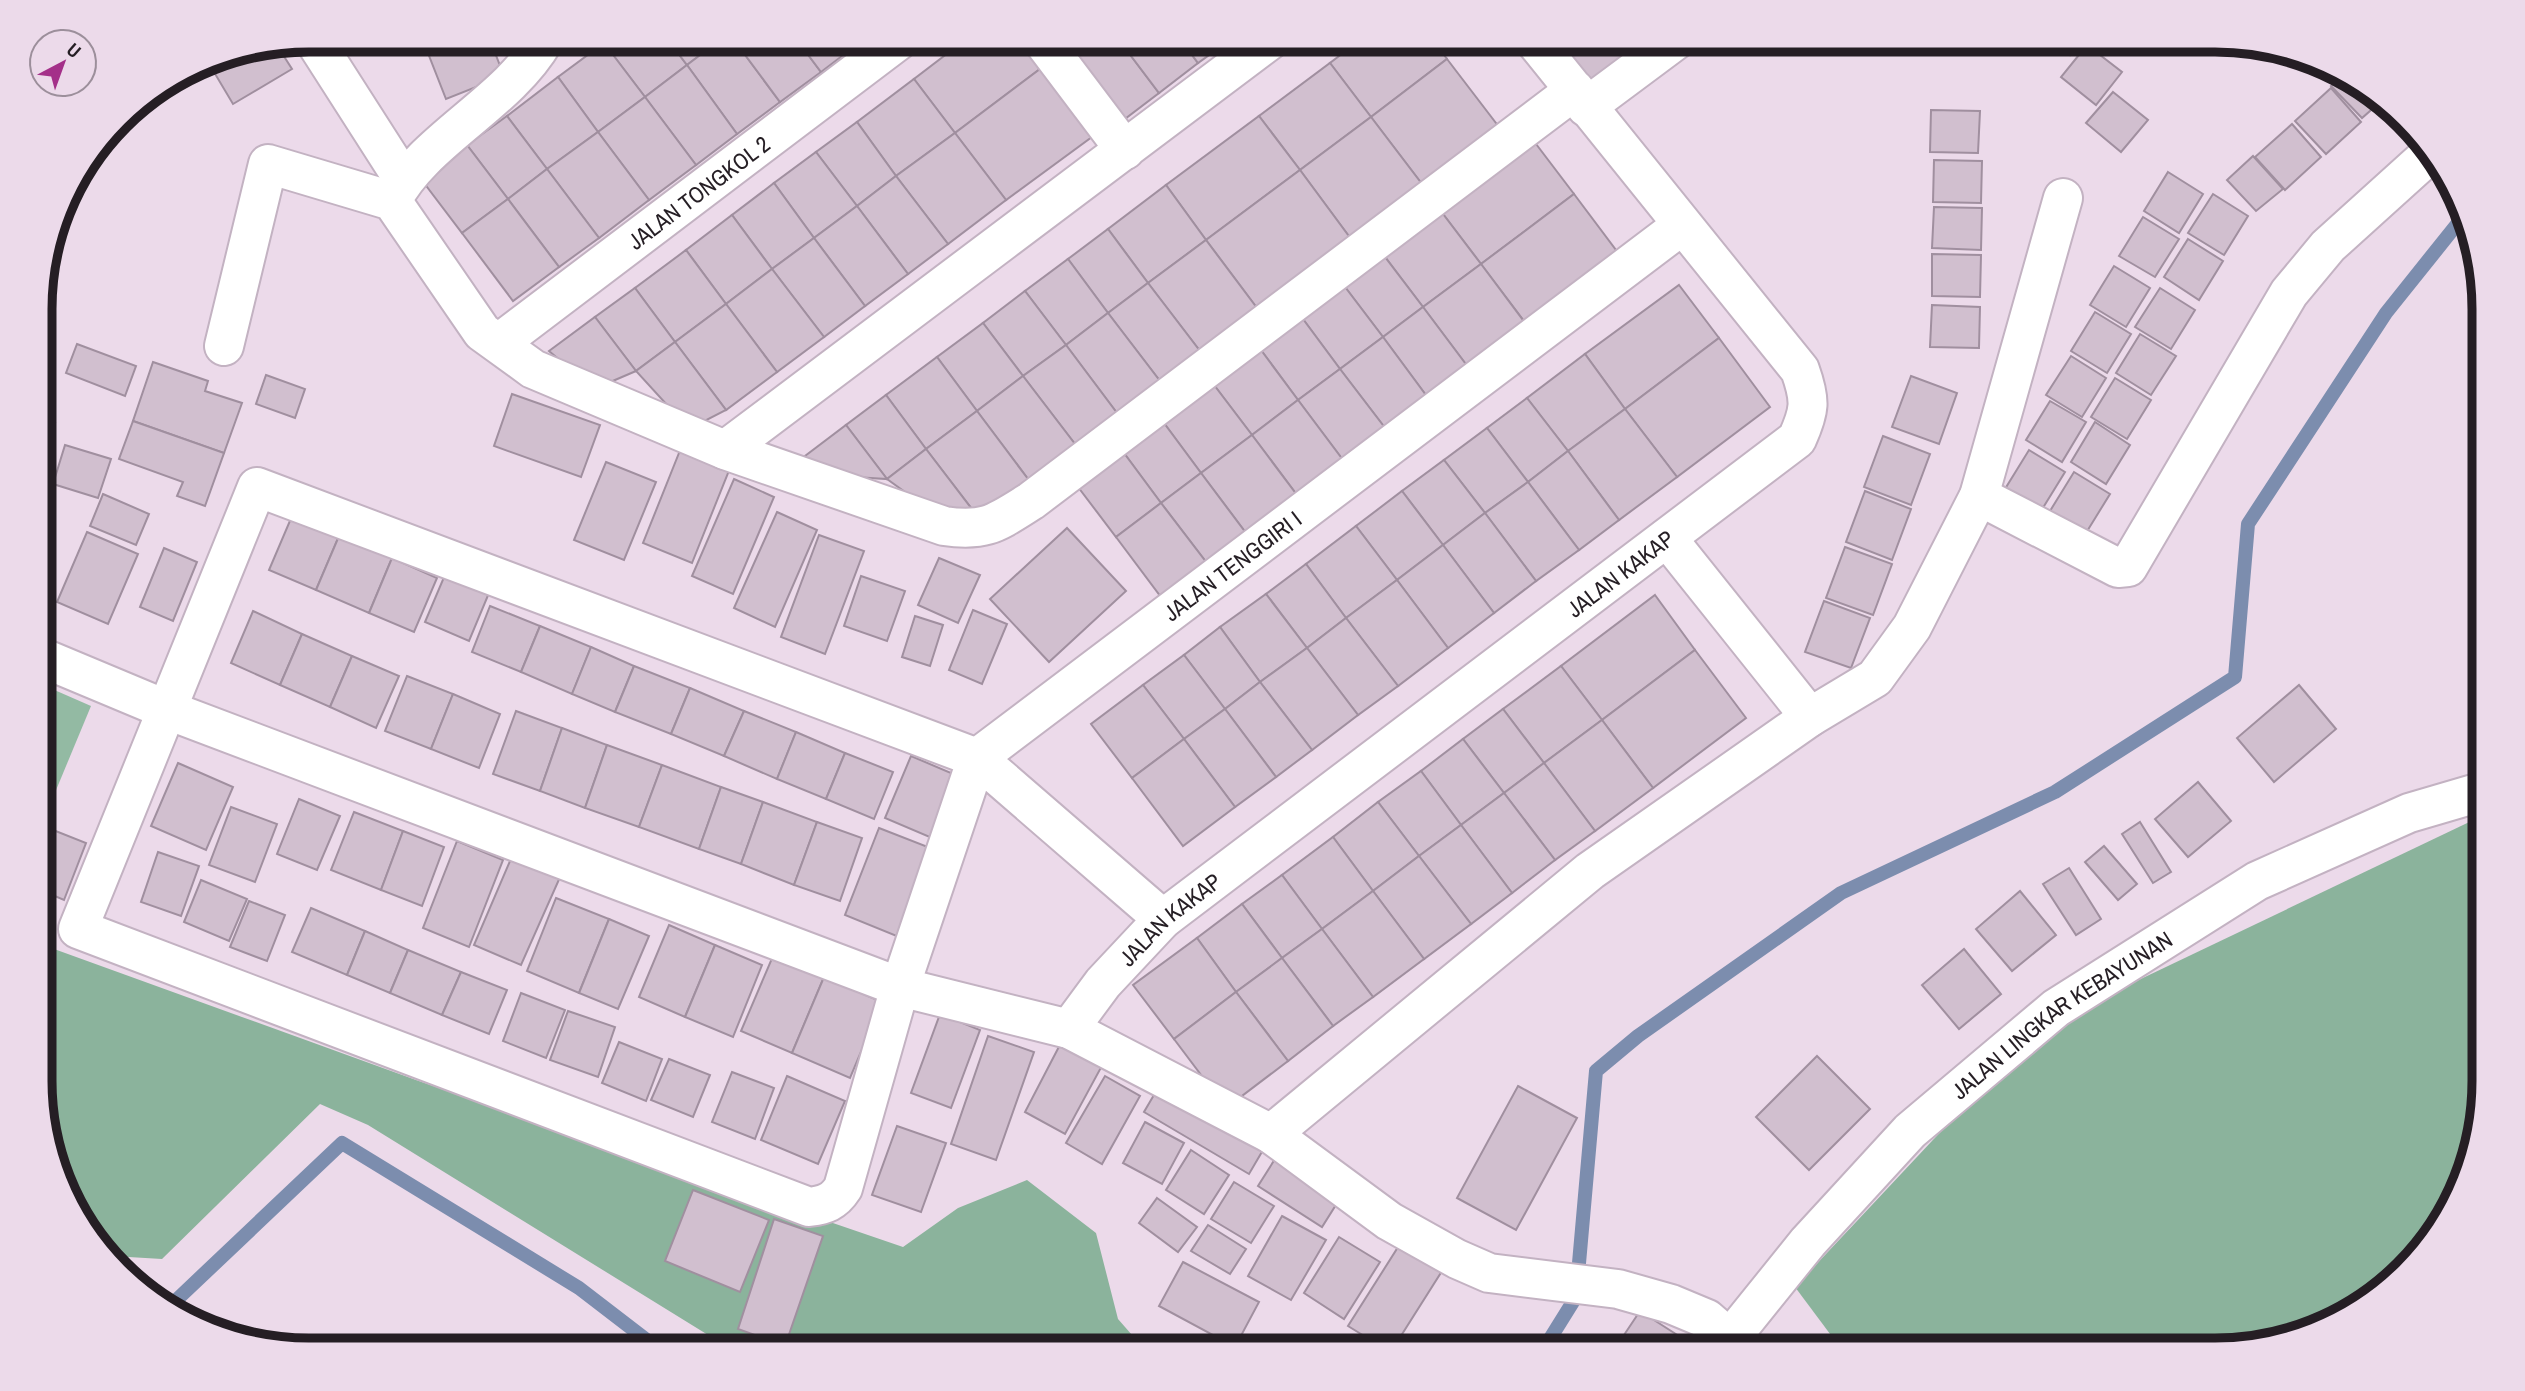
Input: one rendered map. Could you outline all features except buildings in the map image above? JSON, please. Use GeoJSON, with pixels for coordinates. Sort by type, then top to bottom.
{"type":"FeatureCollection","features":[{"type":"Feature","properties":{"kind":"street"},"geometry":{"type":"LineString","coordinates":[[321,52],[482,332],[533,369],[725,450],[944,526],[973,530],[999,521],[1580,99],[1656,52]]}},
{"type":"Feature","properties":{"kind":"street"},"geometry":{"type":"LineString","coordinates":[[398,190],[538,52]]}},
{"type":"Feature","properties":{"kind":"street","name":"JALAN TONGKOL 2"},"geometry":{"type":"LineString","coordinates":[[499,343],[883,52]]}},
{"type":"Feature","properties":{"kind":"street"},"geometry":{"type":"LineString","coordinates":[[1051,52],[1125,150]]}},
{"type":"Feature","properties":{"kind":"street"},"geometry":{"type":"LineString","coordinates":[[725,450],[1254,52]]}},
{"type":"Feature","properties":{"kind":"street","name":"JALAN KAKAP"},"geometry":{"type":"LineString","coordinates":[[1069,1029],[1102,983],[1164,919],[1797,439],[1808,413],[1809,395],[1800,370],[1681,226],[1543,52]]}},
{"type":"Feature","properties":{"kind":"street"},"geometry":{"type":"LineString","coordinates":[[1979,496],[2118,568],[2129,567],[2289,293],[2328,246],[2424,160]]}},
{"type":"Feature","properties":{"kind":"street"},"geometry":{"type":"LineString","coordinates":[[224,346],[268,164],[398,190]]}},
{"type":"Feature","properties":{"kind":"street"},"geometry":{"type":"LineString","coordinates":[[1271,1135],[1590,871],[1810,717],[1875,678],[1912,627],[1979,496],[2063,198]]}},
{"type":"Feature","properties":{"kind":"street","name":"JALAN TENGGIRI I"},"geometry":{"type":"LineString","coordinates":[[977,758],[1681,226]]}},
{"type":"Feature","properties":{"kind":"street"},"geometry":{"type":"LineString","coordinates":[[977,758],[900,987],[843,1188],[836,1198],[825,1205],[809,1207],[78,929],[257,487],[977,758],[1164,919]]}},
{"type":"Feature","properties":{"kind":"street"},"geometry":{"type":"LineString","coordinates":[[1667,538],[1810,717]]}},
{"type":"Feature","properties":{"kind":"street"},"geometry":{"type":"LineString","coordinates":[[52,662],[165,709],[900,987],[1069,1029],[1271,1135],[1389,1221],[1457,1259],[1489,1273],[1618,1289],[1671,1304],[1707,1319],[1722,1338]]}},
{"type":"Feature","properties":{"kind":"street","name":"JALAN LINGKAR KEBAYUNAN"},"geometry":{"type":"LineString","coordinates":[[1735,1338],[1808,1242],[1910,1131],[2056,1008],[2257,881],[2409,813],[2472,795]]}},
{"type":"Feature","properties":{"kind":"green space"},"geometry":{"type":"Polygon","coordinates":[[[52,689],[91,706],[52,800],[52,689]]]}},
{"type":"Feature","properties":{"kind":"green space"},"geometry":{"type":"Polygon","coordinates":[[[2472,821],[2472,1098],[2468,1131],[2453,1180],[2438,1210],[2409,1251],[2385,1275],[2344,1304],[2314,1319],[2265,1334],[2232,1338],[1833,1338],[1795,1287],[1977,1093],[2103,997],[2472,821]]]}},
{"type":"Feature","properties":{"kind":"green space"},"geometry":{"type":"Polygon","coordinates":[[[52,948],[416,1080],[903,1247],[958,1208],[1027,1180],[1096,1233],[1118,1319],[1135,1338],[713,1338],[368,1125],[320,1104],[162,1259],[122,1257],[87,1210],[66,1164],[57,1131],[53,1098],[52,948]]]}},
{"type":"Feature","properties":{"kind":"waterway"},"geometry":{"type":"LineString","coordinates":[[1550,1338],[1576,1297],[1596,1071],[1638,1036],[1841,893],[2055,792],[2235,677],[2248,524],[2386,313],[2458,223]]}},
{"type":"Feature","properties":{"kind":"waterway"},"geometry":{"type":"LineString","coordinates":[[176,1301],[342,1143],[579,1288],[644,1338]]}}]}
